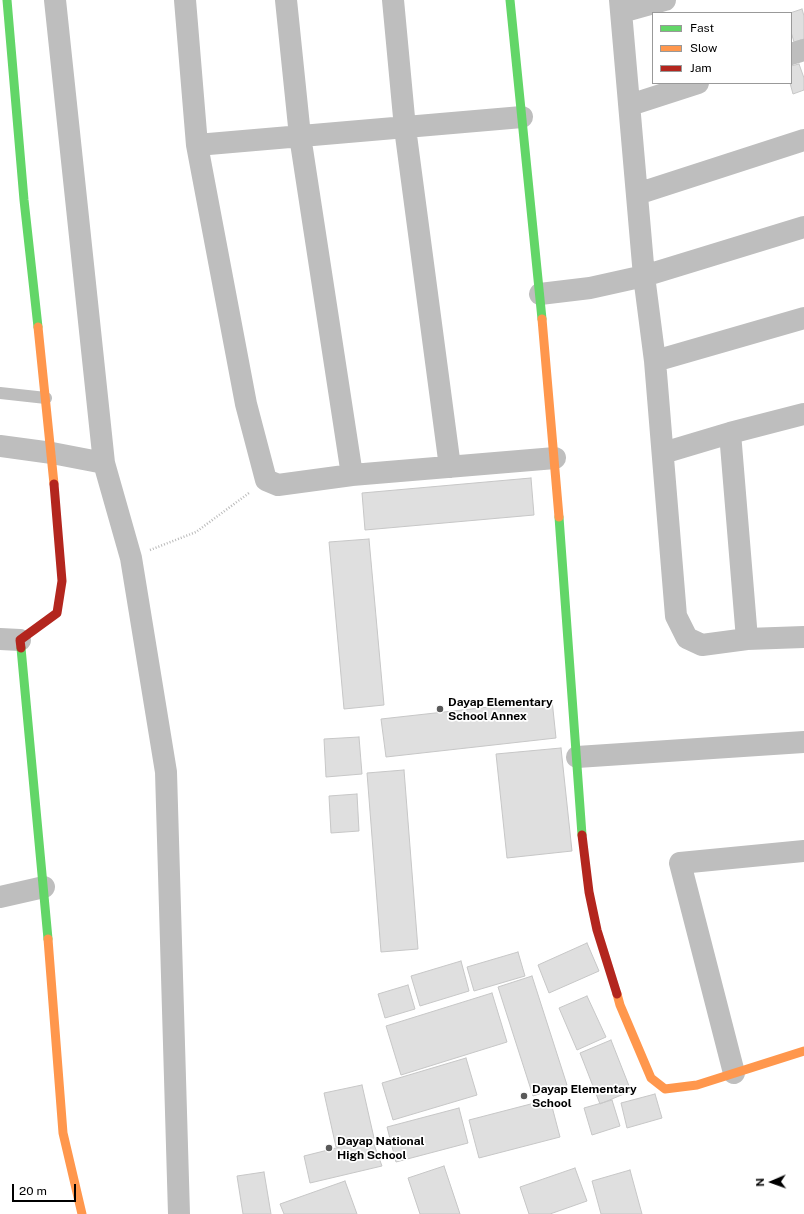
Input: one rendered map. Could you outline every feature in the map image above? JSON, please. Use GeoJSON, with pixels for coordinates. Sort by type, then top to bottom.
{"type":"FeatureCollection","features":[{"type":"Feature","properties":{"kind":"street"},"geometry":{"type":"LineString","coordinates":[[7,0],[24,200],[52,452],[62,581],[57,613],[10,639],[44,887],[63,1133],[82,1214]]}},
{"type":"Feature","properties":{"kind":"street"},"geometry":{"type":"LineString","coordinates":[[55,0],[104,463],[131,558],[166,772],[179,1214]]}},
{"type":"Feature","properties":{"kind":"street"},"geometry":{"type":"LineString","coordinates":[[185,0],[196,145],[246,404],[266,480],[278,486],[352,475],[555,458]]}},
{"type":"Feature","properties":{"kind":"street"},"geometry":{"type":"LineString","coordinates":[[286,0],[300,136],[352,475]]}},
{"type":"Feature","properties":{"kind":"street"},"geometry":{"type":"LineString","coordinates":[[393,0],[405,128],[450,467]]}},
{"type":"Feature","properties":{"kind":"street"},"geometry":{"type":"LineString","coordinates":[[510,0],[555,458],[583,851],[588,892],[597,930],[620,1006],[651,1078],[665,1089],[697,1085],[804,1051]]}},
{"type":"Feature","properties":{"kind":"street"},"geometry":{"type":"LineString","coordinates":[[665,0],[621,6],[644,276],[655,361],[676,616],[687,638],[702,645],[747,639],[804,637]]}},
{"type":"Feature","properties":{"kind":"street"},"geometry":{"type":"LineString","coordinates":[[792,54],[804,50]]}},
{"type":"Feature","properties":{"kind":"street"},"geometry":{"type":"LineString","coordinates":[[630,104],[695,84]]}},
{"type":"Feature","properties":{"kind":"street"},"geometry":{"type":"LineString","coordinates":[[196,145],[522,117]]}},
{"type":"Feature","properties":{"kind":"street"},"geometry":{"type":"LineString","coordinates":[[637,194],[804,140]]}},
{"type":"Feature","properties":{"kind":"street"},"geometry":{"type":"LineString","coordinates":[[540,294],[590,288],[644,276],[804,227]]}},
{"type":"Feature","properties":{"kind":"street"},"geometry":{"type":"LineString","coordinates":[[655,361],[804,318]]}},
{"type":"Feature","properties":{"kind":"street"},"geometry":{"type":"LineString","coordinates":[[663,453],[730,433],[804,414]]}},
{"type":"Feature","properties":{"kind":"street"},"geometry":{"type":"LineString","coordinates":[[730,433],[747,639]]}},
{"type":"Feature","properties":{"kind":"street"},"geometry":{"type":"LineString","coordinates":[[0,446],[52,452],[104,463]]}},
{"type":"Feature","properties":{"kind":"street"},"geometry":{"type":"LineString","coordinates":[[577,757],[804,742]]}},
{"type":"Feature","properties":{"kind":"street"},"geometry":{"type":"LineString","coordinates":[[734,1073],[680,863],[804,851]]}},
{"type":"Feature","properties":{"kind":"street"},"geometry":{"type":"LineString","coordinates":[[0,898],[44,887]]}},
{"type":"Feature","properties":{"kind":"lane"},"geometry":{"type":"LineString","coordinates":[[0,393],[46,398]]}},
{"type":"Feature","properties":{"kind":"path"},"geometry":{"type":"LineString","coordinates":[[131,558],[196,532],[266,480]]}},
{"type":"Feature","properties":{"kind":"building"},"geometry":{"type":"Polygon","coordinates":[[[802,9],[804,16],[804,39],[794,42],[792,35],[792,12],[802,9]]]}},
{"type":"Feature","properties":{"kind":"building"},"geometry":{"type":"Polygon","coordinates":[[[799,64],[804,78],[804,90],[793,94],[790,84],[792,84],[792,66],[799,64]]]}},
{"type":"Feature","properties":{"kind":"building"},"geometry":{"type":"Polygon","coordinates":[[[531,478],[534,515],[365,530],[362,493],[531,478]]]}},
{"type":"Feature","properties":{"kind":"building"},"geometry":{"type":"Polygon","coordinates":[[[369,539],[384,705],[344,709],[329,542],[369,539]]]}},
{"type":"Feature","properties":{"kind":"building"},"geometry":{"type":"Polygon","coordinates":[[[552,700],[556,738],[386,757],[381,719],[552,700]]]}},
{"type":"Feature","properties":{"kind":"building"},"geometry":{"type":"Polygon","coordinates":[[[359,737],[362,774],[326,777],[324,739],[359,737]]]}},
{"type":"Feature","properties":{"kind":"building"},"geometry":{"type":"Polygon","coordinates":[[[561,748],[572,851],[507,858],[496,754],[561,748]]]}},
{"type":"Feature","properties":{"kind":"building"},"geometry":{"type":"Polygon","coordinates":[[[404,770],[418,949],[381,952],[367,773],[404,770]]]}},
{"type":"Feature","properties":{"kind":"building"},"geometry":{"type":"Polygon","coordinates":[[[357,794],[359,831],[331,833],[329,796],[357,794]]]}},
{"type":"Feature","properties":{"kind":"building"},"geometry":{"type":"Polygon","coordinates":[[[587,943],[599,971],[549,993],[538,965],[587,943]]]}},
{"type":"Feature","properties":{"kind":"building"},"geometry":{"type":"Polygon","coordinates":[[[518,952],[525,976],[474,991],[467,967],[518,952]]]}},
{"type":"Feature","properties":{"kind":"building"},"geometry":{"type":"Polygon","coordinates":[[[461,961],[469,991],[420,1006],[411,976],[461,961]]]}},
{"type":"Feature","properties":{"kind":"building"},"geometry":{"type":"Polygon","coordinates":[[[532,976],[567,1085],[533,1096],[498,987],[532,976]]]}},
{"type":"Feature","properties":{"kind":"building"},"geometry":{"type":"Polygon","coordinates":[[[408,985],[415,1009],[385,1018],[378,994],[408,985]]]}},
{"type":"Feature","properties":{"kind":"building"},"geometry":{"type":"Polygon","coordinates":[[[492,993],[507,1042],[401,1075],[386,1026],[492,993]]]}},
{"type":"Feature","properties":{"kind":"building"},"geometry":{"type":"Polygon","coordinates":[[[587,996],[606,1037],[577,1050],[559,1008],[587,996]]]}},
{"type":"Feature","properties":{"kind":"building"},"geometry":{"type":"Polygon","coordinates":[[[611,1040],[631,1091],[600,1104],[580,1053],[611,1040]]]}},
{"type":"Feature","properties":{"kind":"building"},"geometry":{"type":"Polygon","coordinates":[[[466,1058],[477,1095],[393,1120],[382,1083],[466,1058]]]}},
{"type":"Feature","properties":{"kind":"building"},"geometry":{"type":"Polygon","coordinates":[[[362,1085],[374,1138],[336,1147],[324,1093],[362,1085]]]}},
{"type":"Feature","properties":{"kind":"building"},"geometry":{"type":"Polygon","coordinates":[[[655,1094],[662,1118],[627,1128],[621,1103],[655,1094]]]}},
{"type":"Feature","properties":{"kind":"building"},"geometry":{"type":"Polygon","coordinates":[[[550,1099],[560,1137],[479,1158],[469,1120],[550,1099]]]}},
{"type":"Feature","properties":{"kind":"building"},"geometry":{"type":"Polygon","coordinates":[[[612,1100],[620,1126],[592,1135],[584,1108],[612,1100]]]}},
{"type":"Feature","properties":{"kind":"building"},"geometry":{"type":"Polygon","coordinates":[[[459,1108],[468,1143],[396,1162],[387,1127],[459,1108]]]}},
{"type":"Feature","properties":{"kind":"building"},"geometry":{"type":"Polygon","coordinates":[[[372,1139],[382,1166],[310,1183],[304,1156],[372,1139]]]}},
{"type":"Feature","properties":{"kind":"building"},"geometry":{"type":"Polygon","coordinates":[[[444,1166],[460,1214],[420,1214],[408,1178],[444,1166]]]}},
{"type":"Feature","properties":{"kind":"building"},"geometry":{"type":"Polygon","coordinates":[[[575,1168],[587,1201],[550,1214],[529,1214],[520,1187],[575,1168]]]}},
{"type":"Feature","properties":{"kind":"building"},"geometry":{"type":"Polygon","coordinates":[[[630,1170],[642,1214],[601,1214],[592,1181],[630,1170]]]}},
{"type":"Feature","properties":{"kind":"building"},"geometry":{"type":"Polygon","coordinates":[[[264,1172],[271,1214],[243,1214],[237,1176],[264,1172]]]}},
{"type":"Feature","properties":{"kind":"building"},"geometry":{"type":"Polygon","coordinates":[[[345,1181],[357,1214],[284,1214],[280,1204],[345,1181]]]}},
{"type":"Feature","properties":{"kind":"traffic: fast"},"geometry":{"type":"LineString","coordinates":[[7,0],[24,200],[38,327]]}},
{"type":"Feature","properties":{"kind":"traffic: fast"},"geometry":{"type":"LineString","coordinates":[[510,0],[542,319]]}},
{"type":"Feature","properties":{"kind":"traffic: fast"},"geometry":{"type":"LineString","coordinates":[[559,517],[582,835]]}},
{"type":"Feature","properties":{"kind":"traffic: fast"},"geometry":{"type":"LineString","coordinates":[[21,648],[48,939]]}},
{"type":"Feature","properties":{"kind":"traffic: slow"},"geometry":{"type":"LineString","coordinates":[[542,319],[559,517]]}},
{"type":"Feature","properties":{"kind":"traffic: slow"},"geometry":{"type":"LineString","coordinates":[[38,327],[54,484]]}},
{"type":"Feature","properties":{"kind":"traffic: slow"},"geometry":{"type":"LineString","coordinates":[[48,939],[63,1133],[82,1214]]}},
{"type":"Feature","properties":{"kind":"traffic: slow"},"geometry":{"type":"LineString","coordinates":[[617,994],[620,1005],[651,1078],[665,1089],[697,1085],[804,1051]]}},
{"type":"Feature","properties":{"kind":"traffic: jam"},"geometry":{"type":"LineString","coordinates":[[21,648],[20,640],[57,613],[62,581],[54,484]]}},
{"type":"Feature","properties":{"kind":"traffic: jam"},"geometry":{"type":"LineString","coordinates":[[582,835],[589,892],[597,930],[617,994]]}},
{"type":"Feature","properties":{"kind":"place","name":"Dayap Elementary School Annex"},"geometry":{"type":"Point","coordinates":[440,709]}},
{"type":"Feature","properties":{"kind":"place","name":"Dayap Elementary School"},"geometry":{"type":"Point","coordinates":[524,1096]}},
{"type":"Feature","properties":{"kind":"place","name":"Dayap National High School"},"geometry":{"type":"Point","coordinates":[329,1148]}}]}
